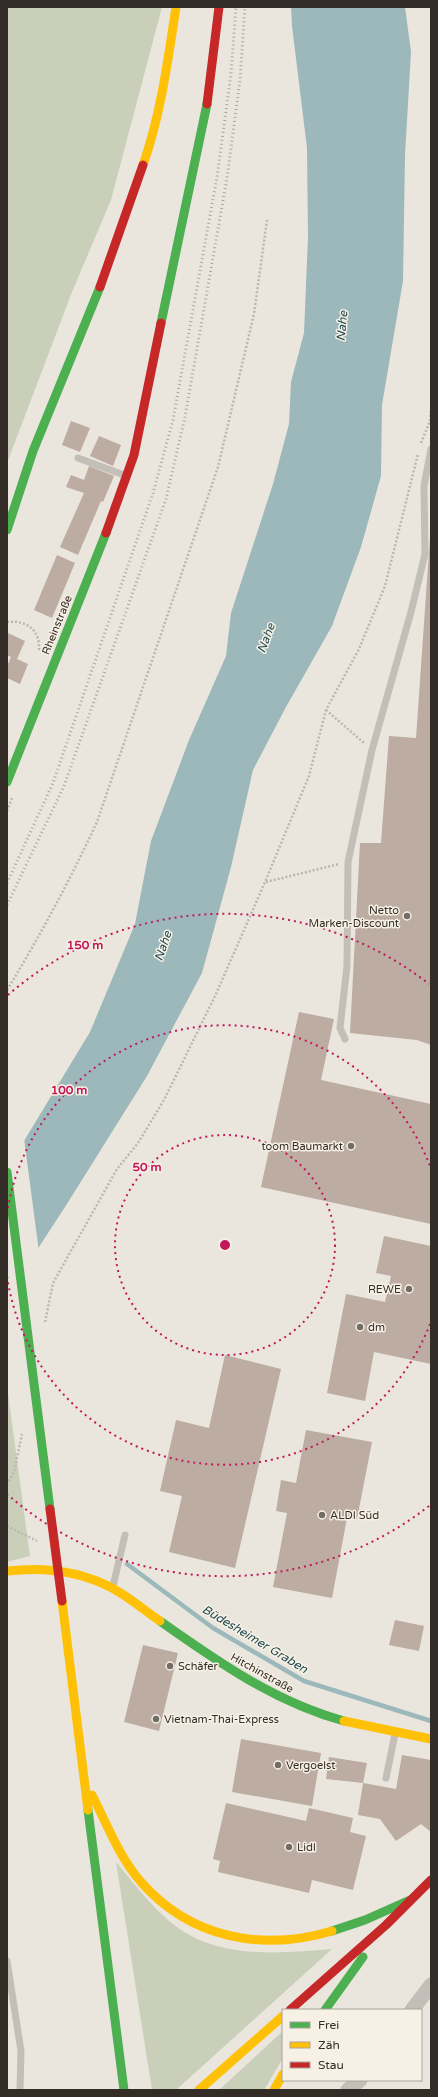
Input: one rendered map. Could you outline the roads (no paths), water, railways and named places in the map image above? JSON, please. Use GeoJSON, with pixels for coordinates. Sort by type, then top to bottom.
{"type":"FeatureCollection","features":[{"type":"Feature","properties":{"kind":"main road"},"geometry":{"type":"LineString","coordinates":[[7,530],[33,451],[107,269],[147,155],[158,111],[176,7]]}},
{"type":"Feature","properties":{"kind":"main road","name":"Rheinstraße"},"geometry":{"type":"LineString","coordinates":[[7,782],[128,476],[134,455],[208,96],[219,7]]}},
{"type":"Feature","properties":{"kind":"main road"},"geometry":{"type":"LineString","coordinates":[[7,1172],[86,1782],[124,2090]]}},
{"type":"Feature","properties":{"kind":"main road","name":"Hitchinstraße"},"geometry":{"type":"LineString","coordinates":[[7,1571],[35,1568],[83,1576],[112,1588],[212,1658],[267,1692],[300,1707],[349,1723],[431,1739]]}},
{"type":"Feature","properties":{"kind":"main road"},"geometry":{"type":"LineString","coordinates":[[86,1782],[120,1850],[141,1881],[167,1907],[188,1921],[216,1933],[238,1939],[262,1942],[303,1939],[349,1926],[410,1900]]}},
{"type":"Feature","properties":{"kind":"main road"},"geometry":{"type":"LineString","coordinates":[[291,2009],[386,1925],[431,1880]]}},
{"type":"Feature","properties":{"kind":"main road"},"geometry":{"type":"LineString","coordinates":[[326,2009],[386,1925]]}},
{"type":"Feature","properties":{"kind":"main road"},"geometry":{"type":"LineString","coordinates":[[199,2090],[282,2017]]}},
{"type":"Feature","properties":{"kind":"main road"},"geometry":{"type":"LineString","coordinates":[[274,2090],[282,2076]]}},
{"type":"Feature","properties":{"kind":"street"},"geometry":{"type":"LineString","coordinates":[[413,2009],[431,1985]]}},
{"type":"Feature","properties":{"kind":"street"},"geometry":{"type":"LineString","coordinates":[[348,2090],[359,2081]]}},
{"type":"Feature","properties":{"kind":"lane"},"geometry":{"type":"LineString","coordinates":[[345,1039],[340,1028],[347,966],[348,862],[372,750],[411,612],[425,554],[424,486],[431,449]]}},
{"type":"Feature","properties":{"kind":"lane"},"geometry":{"type":"LineString","coordinates":[[78,458],[128,476]]}},
{"type":"Feature","properties":{"kind":"lane"},"geometry":{"type":"LineString","coordinates":[[112,1588],[125,1535]]}},
{"type":"Feature","properties":{"kind":"lane"},"geometry":{"type":"LineString","coordinates":[[386,1778],[396,1732]]}},
{"type":"Feature","properties":{"kind":"lane"},"geometry":{"type":"LineString","coordinates":[[7,1961],[21,2051],[20,2090]]}},
{"type":"Feature","properties":{"kind":"water","name":"Nahe"},"geometry":{"type":"Polygon","coordinates":[[[291,7],[405,7],[411,52],[405,155],[403,281],[382,405],[381,476],[361,547],[332,626],[286,707],[253,770],[231,867],[202,973],[147,1076],[7,1296],[7,1169],[90,1032],[135,924],[151,841],[189,740],[226,656],[231,613],[273,484],[289,424],[291,382],[304,333],[308,237],[307,148],[291,7]]]}},
{"type":"Feature","properties":{"kind":"waterway","name":"Büdesheimer Graben"},"geometry":{"type":"LineString","coordinates":[[127,1564],[213,1628],[304,1681],[431,1721]]}},
{"type":"Feature","properties":{"kind":"railway"},"geometry":{"type":"LineString","coordinates":[[7,883],[53,783],[153,493],[173,420],[217,177],[231,74],[236,7]]}},
{"type":"Feature","properties":{"kind":"railway"},"geometry":{"type":"LineString","coordinates":[[7,905],[64,786],[166,499],[185,417],[227,178],[240,80],[245,7]]}},
{"type":"Feature","properties":{"kind":"place","name":"Netto Marken-Discount"},"geometry":{"type":"Point","coordinates":[407,916]}},
{"type":"Feature","properties":{"kind":"place","name":"toom Baumarkt"},"geometry":{"type":"Point","coordinates":[351,1146]}},
{"type":"Feature","properties":{"kind":"place","name":"REWE"},"geometry":{"type":"Point","coordinates":[409,1289]}},
{"type":"Feature","properties":{"kind":"place","name":"dm"},"geometry":{"type":"Point","coordinates":[360,1327]}},
{"type":"Feature","properties":{"kind":"place","name":"ALDI Süd"},"geometry":{"type":"Point","coordinates":[322,1515]}},
{"type":"Feature","properties":{"kind":"place","name":"Schäfer"},"geometry":{"type":"Point","coordinates":[170,1666]}},
{"type":"Feature","properties":{"kind":"place","name":"Vietnam-Thai-Express"},"geometry":{"type":"Point","coordinates":[156,1719]}},
{"type":"Feature","properties":{"kind":"place","name":"Vergoelst"},"geometry":{"type":"Point","coordinates":[278,1765]}},
{"type":"Feature","properties":{"kind":"place","name":"Lidl"},"geometry":{"type":"Point","coordinates":[289,1847]}}]}
